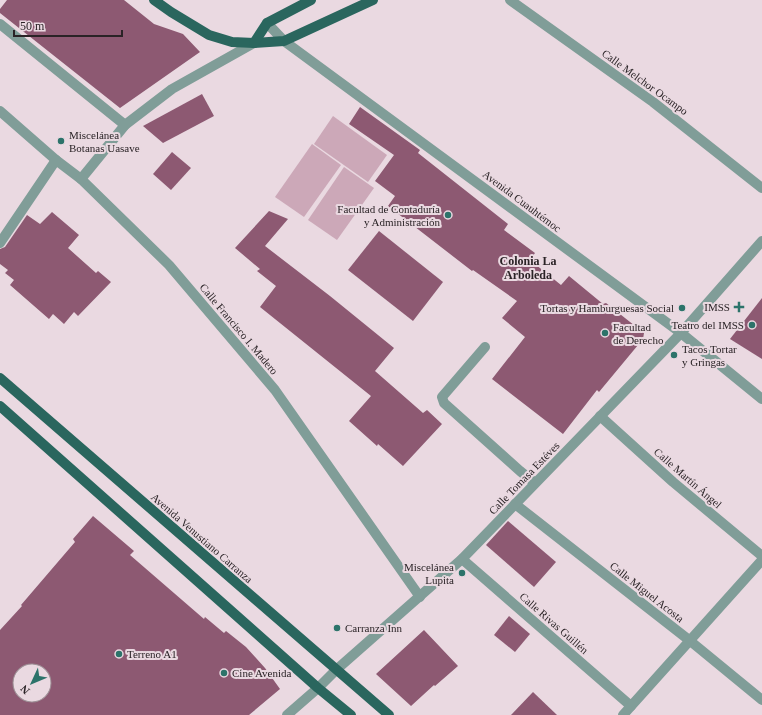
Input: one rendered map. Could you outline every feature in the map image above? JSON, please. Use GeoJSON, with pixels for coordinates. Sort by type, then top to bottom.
{"type":"FeatureCollection","features":[{"type":"Feature","properties":{"kind":"main road"},"geometry":{"type":"LineString","coordinates":[[154,0],[209,35],[232,42],[254,43],[284,41],[373,0]]}},
{"type":"Feature","properties":{"kind":"main road"},"geometry":{"type":"LineString","coordinates":[[254,43],[267,23],[311,0]]}},
{"type":"Feature","properties":{"kind":"main road","name":"Avenida Venustiano Carranza"},"geometry":{"type":"LineString","coordinates":[[0,378],[388,715]]}},
{"type":"Feature","properties":{"kind":"main road"},"geometry":{"type":"LineString","coordinates":[[0,406],[350,715]]}},
{"type":"Feature","properties":{"kind":"street","name":"Calle Melchor Ocampo"},"geometry":{"type":"LineString","coordinates":[[510,0],[653,102],[762,188]]}},
{"type":"Feature","properties":{"kind":"street","name":"Avenida Cuauhtémoc"},"geometry":{"type":"LineString","coordinates":[[267,23],[284,41],[681,333],[762,399]]}},
{"type":"Feature","properties":{"kind":"street"},"geometry":{"type":"LineString","coordinates":[[0,24],[125,125]]}},
{"type":"Feature","properties":{"kind":"street"},"geometry":{"type":"LineString","coordinates":[[81,179],[125,125],[172,89],[254,43]]}},
{"type":"Feature","properties":{"kind":"street","name":"Calle Francisco I. Madero"},"geometry":{"type":"LineString","coordinates":[[0,111],[56,160],[81,179],[169,265],[275,390],[420,597]]}},
{"type":"Feature","properties":{"kind":"street"},"geometry":{"type":"LineString","coordinates":[[0,243],[56,160]]}},
{"type":"Feature","properties":{"kind":"street","name":"Calle Tomasa Estéves"},"geometry":{"type":"LineString","coordinates":[[287,715],[462,559],[681,333],[762,241]]}},
{"type":"Feature","properties":{"kind":"street"},"geometry":{"type":"LineString","coordinates":[[485,347],[442,397],[444,403],[535,483]]}},
{"type":"Feature","properties":{"kind":"street","name":"Calle Martín Ángel"},"geometry":{"type":"LineString","coordinates":[[600,416],[673,482],[762,556]]}},
{"type":"Feature","properties":{"kind":"street","name":"Calle Miguel Acosta"},"geometry":{"type":"LineString","coordinates":[[515,504],[690,640],[762,700]]}},
{"type":"Feature","properties":{"kind":"street","name":"Calle Rivas Guillén"},"geometry":{"type":"LineString","coordinates":[[462,559],[631,706]]}},
{"type":"Feature","properties":{"kind":"street"},"geometry":{"type":"LineString","coordinates":[[623,715],[762,560]]}},
{"type":"Feature","properties":{"kind":"shaded area"},"geometry":{"type":"Polygon","coordinates":[[[333,116],[387,155],[368,182],[314,144],[333,116]]]}},
{"type":"Feature","properties":{"kind":"shaded area"},"geometry":{"type":"Polygon","coordinates":[[[312,144],[341,165],[304,217],[275,197],[312,144]]]}},
{"type":"Feature","properties":{"kind":"shaded area"},"geometry":{"type":"Polygon","coordinates":[[[344,167],[374,188],[337,240],[308,220],[344,167]]]}},
{"type":"Feature","properties":{"kind":"building"},"geometry":{"type":"Polygon","coordinates":[[[7,0],[124,0],[154,24],[183,34],[200,52],[120,108],[0,13],[0,9],[7,0]]]}},
{"type":"Feature","properties":{"kind":"building"},"geometry":{"type":"Polygon","coordinates":[[[202,94],[214,116],[163,143],[143,126],[202,94]]]}},
{"type":"Feature","properties":{"kind":"building"},"geometry":{"type":"Polygon","coordinates":[[[360,107],[420,150],[418,153],[508,224],[504,230],[535,253],[530,260],[561,285],[569,276],[603,304],[606,303],[644,333],[643,339],[599,392],[597,390],[563,434],[492,379],[525,337],[502,318],[517,301],[473,270],[472,271],[388,206],[395,196],[375,181],[394,155],[349,124],[360,107]]]}},
{"type":"Feature","properties":{"kind":"building"},"geometry":{"type":"Polygon","coordinates":[[[172,152],[191,168],[171,190],[153,174],[172,152]]]}},
{"type":"Feature","properties":{"kind":"building"},"geometry":{"type":"Polygon","coordinates":[[[269,211],[288,219],[265,246],[394,348],[375,371],[423,413],[427,410],[442,424],[403,466],[378,444],[377,446],[349,421],[371,396],[260,307],[276,286],[257,271],[260,269],[235,248],[269,211]]]}},
{"type":"Feature","properties":{"kind":"building"},"geometry":{"type":"Polygon","coordinates":[[[52,212],[79,235],[68,248],[96,273],[98,271],[111,282],[78,316],[74,312],[64,324],[53,314],[49,319],[10,285],[14,280],[5,273],[8,270],[0,264],[0,249],[5,247],[27,215],[40,224],[52,212]]]}},
{"type":"Feature","properties":{"kind":"building"},"geometry":{"type":"Polygon","coordinates":[[[379,231],[443,282],[413,321],[348,270],[379,231]]]}},
{"type":"Feature","properties":{"kind":"building","name":"Teatro del IMSS"},"geometry":{"type":"Polygon","coordinates":[[[762,298],[762,359],[730,339],[762,298]]]}},
{"type":"Feature","properties":{"kind":"building"},"geometry":{"type":"Polygon","coordinates":[[[93,516],[134,551],[130,555],[204,619],[205,617],[224,633],[226,631],[246,647],[265,668],[280,689],[249,715],[0,715],[0,630],[75,542],[73,539],[93,516]]]}},
{"type":"Feature","properties":{"kind":"building"},"geometry":{"type":"Polygon","coordinates":[[[508,521],[556,562],[534,587],[486,545],[508,521]]]}},
{"type":"Feature","properties":{"kind":"building"},"geometry":{"type":"Polygon","coordinates":[[[509,616],[530,634],[515,652],[494,635],[509,616]]]}},
{"type":"Feature","properties":{"kind":"building"},"geometry":{"type":"Polygon","coordinates":[[[424,630],[458,666],[411,706],[376,674],[424,630]]]}},
{"type":"Feature","properties":{"kind":"building"},"geometry":{"type":"Polygon","coordinates":[[[533,692],[557,715],[511,715],[533,692]]]}},
{"type":"Feature","properties":{"kind":"place","name":"Miscelánea Botanas Uasave"},"geometry":{"type":"Point","coordinates":[61,141]}},
{"type":"Feature","properties":{"kind":"place","name":"Facultad de Contaduría y Administración"},"geometry":{"type":"Point","coordinates":[448,215]}},
{"type":"Feature","properties":{"kind":"place","name":"IMSS"},"geometry":{"type":"Point","coordinates":[739,307]}},
{"type":"Feature","properties":{"kind":"place","name":"Tortas y Hamburguesas Social"},"geometry":{"type":"Point","coordinates":[682,308]}},
{"type":"Feature","properties":{"kind":"place","name":"Teatro del IMSS"},"geometry":{"type":"Point","coordinates":[752,325]}},
{"type":"Feature","properties":{"kind":"place","name":"Facultad de Derecho"},"geometry":{"type":"Point","coordinates":[605,333]}},
{"type":"Feature","properties":{"kind":"place","name":"Tacos Tortar y Gringas"},"geometry":{"type":"Point","coordinates":[674,355]}},
{"type":"Feature","properties":{"kind":"place","name":"Miscelánea Lupita"},"geometry":{"type":"Point","coordinates":[462,573]}},
{"type":"Feature","properties":{"kind":"place","name":"Carranza Inn"},"geometry":{"type":"Point","coordinates":[337,628]}},
{"type":"Feature","properties":{"kind":"place","name":"Terreno A1"},"geometry":{"type":"Point","coordinates":[119,654]}},
{"type":"Feature","properties":{"kind":"place","name":"Cine Avenida"},"geometry":{"type":"Point","coordinates":[224,673]}},
{"type":"Feature","properties":{"kind":"district","name":"Colonia La Arboleda"},"geometry":{"type":"Point","coordinates":[528,268]}}]}
